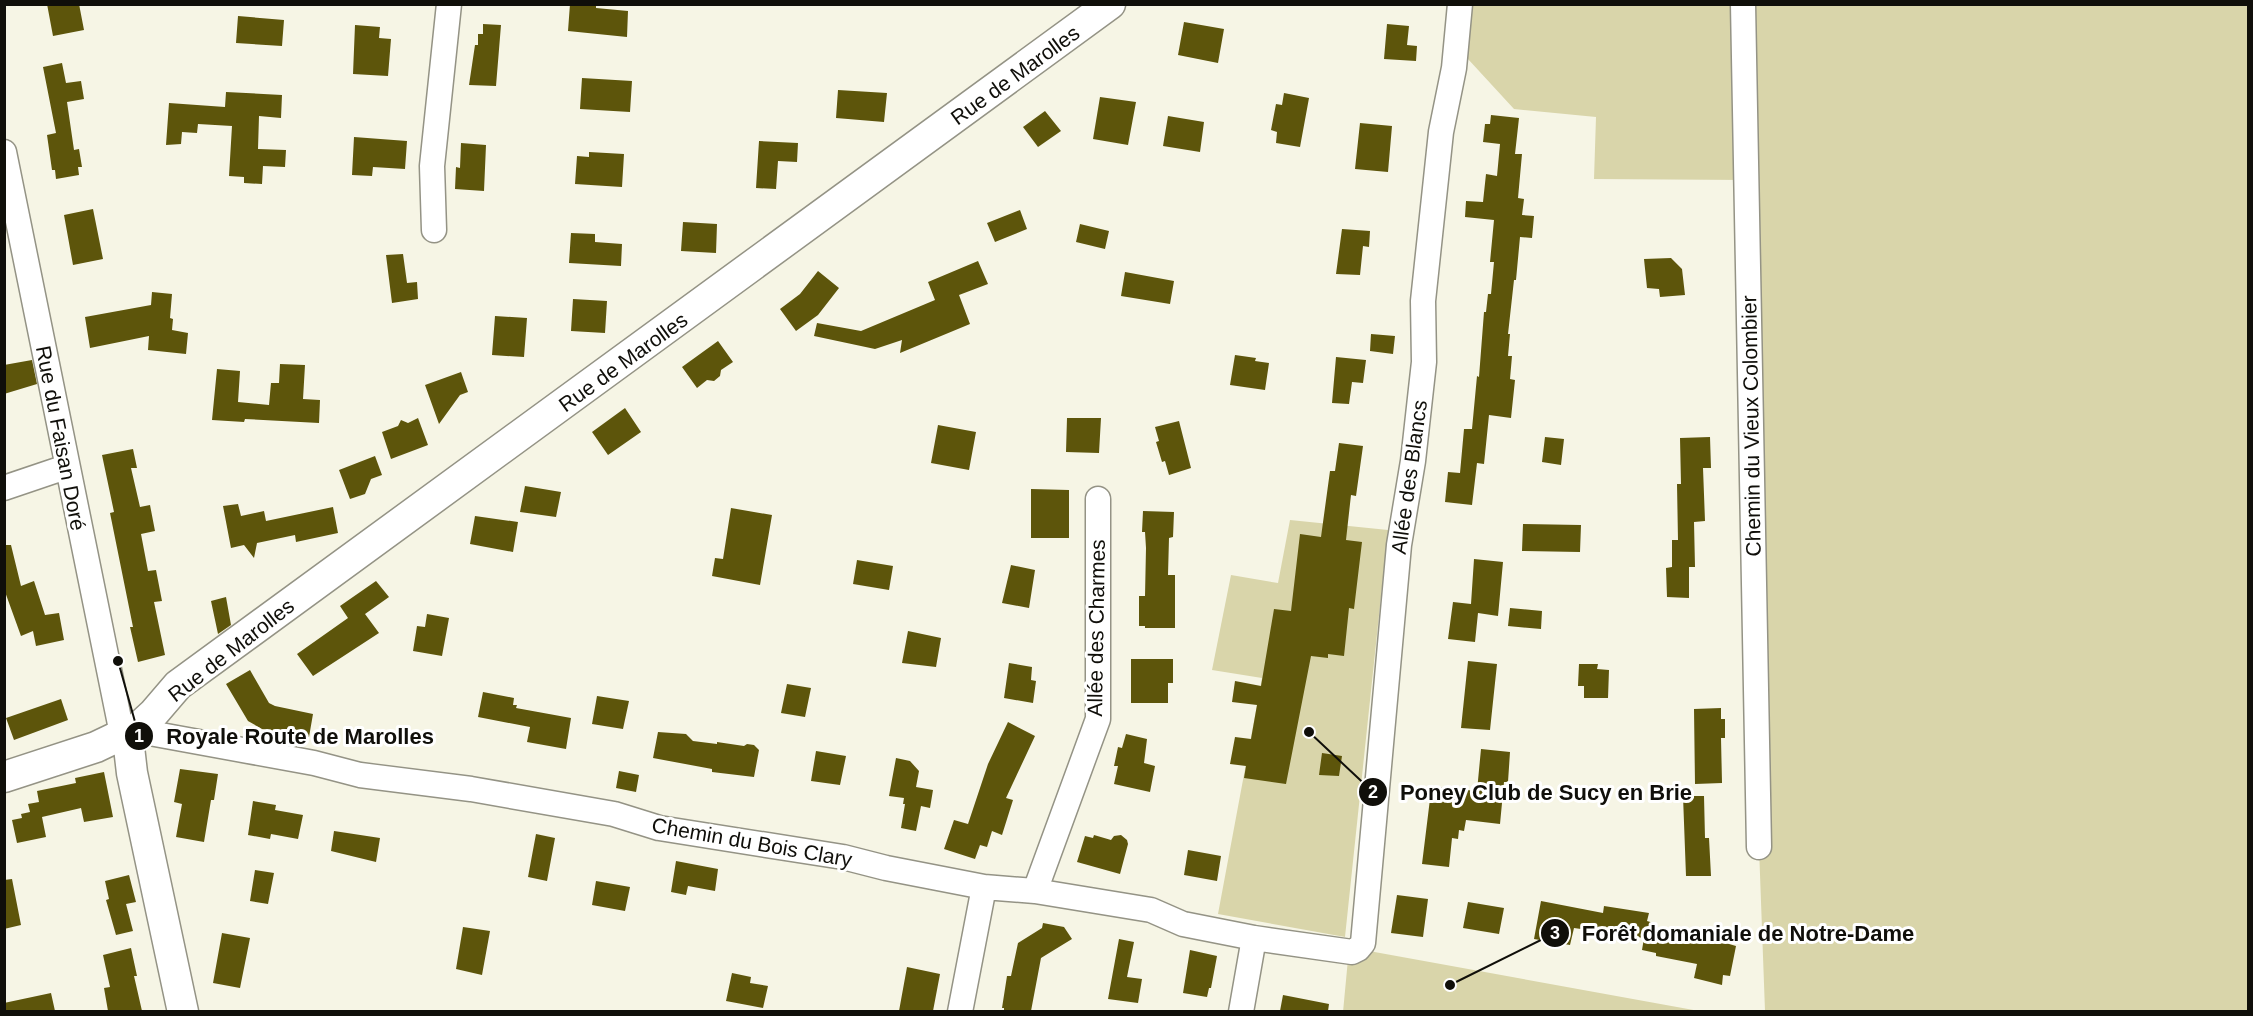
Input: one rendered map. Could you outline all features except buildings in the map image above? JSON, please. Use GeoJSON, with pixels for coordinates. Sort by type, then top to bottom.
{"type":"FeatureCollection","features":[{"type":"Feature","properties":{"kind":"street"},"geometry":{"type":"LineString","coordinates":[[434,230],[432,166],[448,4]]}},
{"type":"Feature","properties":{"kind":"street","name":"Rue de Marolles"},"geometry":{"type":"LineString","coordinates":[[4,777],[96,747],[130,733],[178,685],[1110,4]]}},
{"type":"Feature","properties":{"kind":"street","name":"Allée des Blancs"},"geometry":{"type":"LineString","coordinates":[[1358,949],[1363,943],[1399,545],[1413,461],[1424,362],[1423,302],[1441,132],[1454,68],[1460,4]]}},
{"type":"Feature","properties":{"kind":"street","name":"Chemin du Vieux Colombier"},"geometry":{"type":"LineString","coordinates":[[1743,4],[1759,847]]}},
{"type":"Feature","properties":{"kind":"street","name":"Rue du Faisan Doré"},"geometry":{"type":"LineString","coordinates":[[4,152],[9,200],[66,467],[130,733],[132,773],[183,1011]]}},
{"type":"Feature","properties":{"kind":"street"},"geometry":{"type":"LineString","coordinates":[[4,488],[66,467]]}},
{"type":"Feature","properties":{"kind":"street","name":"Allée des Charmes"},"geometry":{"type":"LineString","coordinates":[[1035,891],[1098,719],[1098,499]]}},
{"type":"Feature","properties":{"kind":"street"},"geometry":{"type":"LineString","coordinates":[[162,703],[180,737]]}},
{"type":"Feature","properties":{"kind":"street","name":"Chemin du Bois Clary"},"geometry":{"type":"LineString","coordinates":[[130,733],[180,737],[314,763],[360,775],[471,789],[614,814],[659,828],[843,857],[886,868],[984,887],[1035,891],[1151,910],[1183,924],[1254,938],[1337,951],[1352,952],[1358,949]]}},
{"type":"Feature","properties":{"kind":"street"},"geometry":{"type":"LineString","coordinates":[[960,1011],[984,887]]}},
{"type":"Feature","properties":{"kind":"street"},"geometry":{"type":"LineString","coordinates":[[1241,1011],[1254,938]]}},
{"type":"Feature","properties":{"kind":"shaded area"},"geometry":{"type":"Polygon","coordinates":[[[1460,5],[2248,5],[2248,1011],[1765,1011],[1759,847],[1746,180],[1594,179],[1596,117],[1514,109],[1456,46],[1460,5]]]}},
{"type":"Feature","properties":{"kind":"shaded area"},"geometry":{"type":"Polygon","coordinates":[[[1290,520],[1388,530],[1345,937],[1218,914],[1262,678],[1212,670],[1231,575],[1278,583],[1290,520]]]}},
{"type":"Feature","properties":{"kind":"shaded area"},"geometry":{"type":"Polygon","coordinates":[[[1358,949],[1699,1011],[1343,1012],[1348,959],[1358,949]]]}},
{"type":"Feature","properties":{"kind":"place","name":"Royale Route de Marolles"},"geometry":{"type":"Point","coordinates":[118,661]}},
{"type":"Feature","properties":{"kind":"place","name":"Poney Club de Sucy en Brie"},"geometry":{"type":"Point","coordinates":[1309,732]}},
{"type":"Feature","properties":{"kind":"place","name":"Forêt domaniale de Notre-Dame"},"geometry":{"type":"Point","coordinates":[1450,985]}}]}
